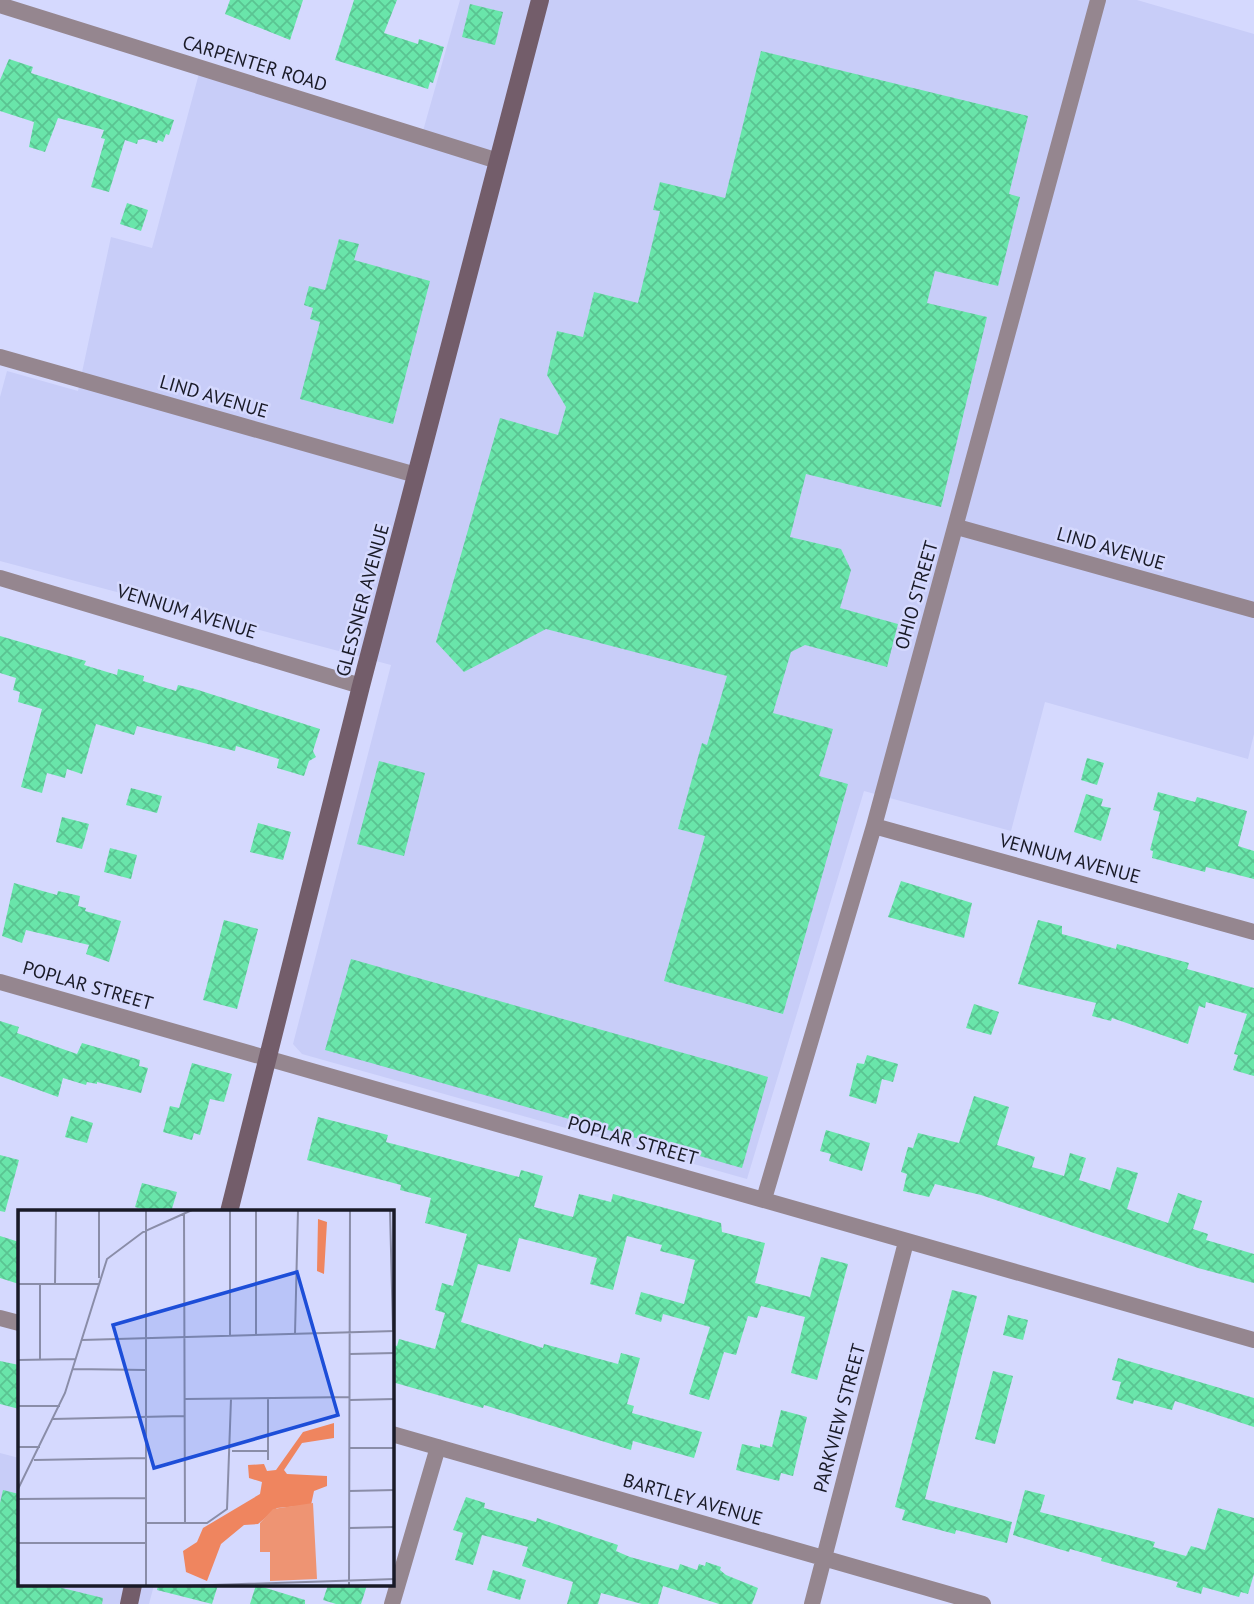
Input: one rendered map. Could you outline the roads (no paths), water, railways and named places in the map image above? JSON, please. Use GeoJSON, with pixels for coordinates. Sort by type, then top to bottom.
{"type":"FeatureCollection","features":[{"type":"Feature","properties":{"kind":"street","name":"GLESSNER AVENUE"},"geometry":{"type":"LineString","coordinates":[[230,1210],[361,686],[540,0]]}},
{"type":"Feature","properties":{"kind":"street","name":"OHIO STREET"},"geometry":{"type":"LineString","coordinates":[[764,1199],[874,826],[1098,0]]}},
{"type":"Feature","properties":{"kind":"street","name":"CARPENTER ROAD"},"geometry":{"type":"LineString","coordinates":[[0,5],[498,161]]}},
{"type":"Feature","properties":{"kind":"street","name":"LIND AVENUE"},"geometry":{"type":"LineString","coordinates":[[0,357],[416,475]]}},
{"type":"Feature","properties":{"kind":"street","name":"LIND AVENUE"},"geometry":{"type":"LineString","coordinates":[[957,527],[1254,610]]}},
{"type":"Feature","properties":{"kind":"street","name":"VENNUM AVENUE"},"geometry":{"type":"LineString","coordinates":[[0,578],[361,686]]}},
{"type":"Feature","properties":{"kind":"street","name":"VENNUM AVENUE"},"geometry":{"type":"LineString","coordinates":[[874,826],[1254,932]]}},
{"type":"Feature","properties":{"kind":"street","name":"POPLAR STREET"},"geometry":{"type":"LineString","coordinates":[[0,982],[1254,1340]]}},
{"type":"Feature","properties":{"kind":"street","name":"PARKVIEW STREET"},"geometry":{"type":"LineString","coordinates":[[811,1604],[906,1242]]}},
{"type":"Feature","properties":{"kind":"street"},"geometry":{"type":"LineString","coordinates":[[0,1318],[18,1323]]}},
{"type":"Feature","properties":{"kind":"street","name":"BARTLEY AVENUE"},"geometry":{"type":"LineString","coordinates":[[394,1435],[983,1604]]}},
{"type":"Feature","properties":{"kind":"street"},"geometry":{"type":"LineString","coordinates":[[392,1604],[438,1447]]}},
{"type":"Feature","properties":{"kind":"street"},"geometry":{"type":"LineString","coordinates":[[128,1604],[133,1586]]}}]}
